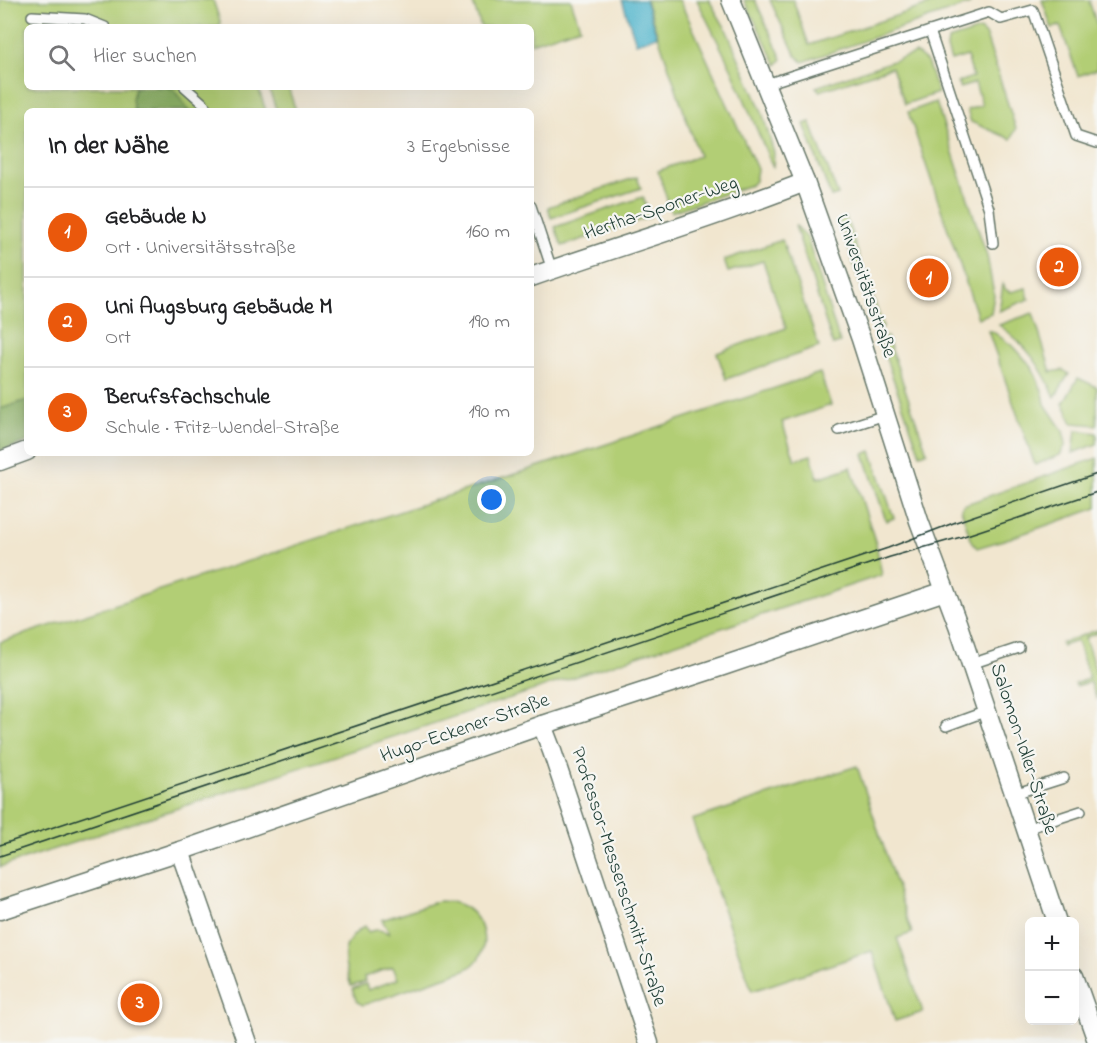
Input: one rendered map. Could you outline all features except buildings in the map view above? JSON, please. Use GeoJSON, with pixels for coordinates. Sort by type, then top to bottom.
{"type":"FeatureCollection","features":[{"type":"Feature","properties":{"kind":"street","name":"Universitätsstraße"},"geometry":{"type":"LineString","coordinates":[[731,0],[805,182],[861,339],[919,521],[945,591]]}},
{"type":"Feature","properties":{"kind":"street","name":"Hertha-Sponer-Weg"},"geometry":{"type":"LineString","coordinates":[[534,276],[700,221],[805,182]]}},
{"type":"Feature","properties":{"kind":"street"},"geometry":{"type":"LineString","coordinates":[[0,460],[24,452]]}},
{"type":"Feature","properties":{"kind":"street","name":"Salomon-Idler-Straße"},"geometry":{"type":"LineString","coordinates":[[945,591],[1056,917]]}},
{"type":"Feature","properties":{"kind":"street","name":"Hugo-Eckener-Straße"},"geometry":{"type":"LineString","coordinates":[[0,910],[180,851],[542,725],[945,591]]}},
{"type":"Feature","properties":{"kind":"street","name":"Professor-Messerschmitt-Straße"},"geometry":{"type":"LineString","coordinates":[[542,725],[649,1043]]}},
{"type":"Feature","properties":{"kind":"street"},"geometry":{"type":"LineString","coordinates":[[180,851],[247,1043]]}},
{"type":"Feature","properties":{"kind":"street"},"geometry":{"type":"LineString","coordinates":[[1079,990],[1097,1041]]}},
{"type":"Feature","properties":{"kind":"lane"},"geometry":{"type":"LineString","coordinates":[[766,84],[989,12],[1001,20],[1033,10],[1076,136],[1097,143]]}},
{"type":"Feature","properties":{"kind":"lane"},"geometry":{"type":"LineString","coordinates":[[32,16],[85,19],[98,24]]}},
{"type":"Feature","properties":{"kind":"lane"},"geometry":{"type":"LineString","coordinates":[[930,31],[989,208],[993,243]]}},
{"type":"Feature","properties":{"kind":"lane"},"geometry":{"type":"LineString","coordinates":[[188,90],[206,108]]}},
{"type":"Feature","properties":{"kind":"lane"},"geometry":{"type":"LineString","coordinates":[[534,215],[552,270]]}},
{"type":"Feature","properties":{"kind":"lane"},"geometry":{"type":"LineString","coordinates":[[839,430],[885,415]]}},
{"type":"Feature","properties":{"kind":"lane"},"geometry":{"type":"LineString","coordinates":[[971,664],[1019,648]]}},
{"type":"Feature","properties":{"kind":"lane"},"geometry":{"type":"LineString","coordinates":[[946,726],[987,711]]}},
{"type":"Feature","properties":{"kind":"lane"},"geometry":{"type":"LineString","coordinates":[[1014,794],[1064,778]]}},
{"type":"Feature","properties":{"kind":"lane"},"geometry":{"type":"LineString","coordinates":[[1026,830],[1081,811]]}},
{"type":"Feature","properties":{"kind":"green space"},"geometry":{"type":"Polygon","coordinates":[[[0,0],[213,0],[220,24],[24,24],[24,90],[259,90],[265,108],[24,108],[24,443],[0,451],[0,0]]]}},
{"type":"Feature","properties":{"kind":"green space"},"geometry":{"type":"Polygon","coordinates":[[[472,0],[571,0],[580,27],[534,42],[534,24],[480,24],[472,0]]]}},
{"type":"Feature","properties":{"kind":"green space"},"geometry":{"type":"Polygon","coordinates":[[[646,0],[679,0],[757,169],[755,181],[751,185],[671,212],[658,171],[699,156],[646,0]]]}},
{"type":"Feature","properties":{"kind":"green space"},"geometry":{"type":"Polygon","coordinates":[[[697,0],[709,0],[726,29],[762,112],[774,153],[773,168],[732,70],[697,0]]]}},
{"type":"Feature","properties":{"kind":"green space"},"geometry":{"type":"Polygon","coordinates":[[[744,0],[755,0],[782,59],[777,65],[744,0]]]}},
{"type":"Feature","properties":{"kind":"green space"},"geometry":{"type":"Polygon","coordinates":[[[770,0],[793,0],[809,45],[943,0],[969,0],[970,4],[803,62],[796,56],[770,0]]]}},
{"type":"Feature","properties":{"kind":"green space"},"geometry":{"type":"Polygon","coordinates":[[[1042,0],[1092,0],[1089,1],[1097,25],[1097,69],[1078,76],[1060,26],[1052,28],[1042,0]]]}},
{"type":"Feature","properties":{"kind":"green space"},"geometry":{"type":"Polygon","coordinates":[[[980,30],[986,36],[1016,129],[1011,139],[971,122],[967,110],[982,105],[975,83],[960,88],[958,82],[973,77],[967,56],[951,61],[947,48],[948,40],[980,30]]]}},
{"type":"Feature","properties":{"kind":"green space"},"geometry":{"type":"Polygon","coordinates":[[[916,53],[927,62],[938,93],[905,104],[892,67],[820,91],[816,87],[916,53]]]}},
{"type":"Feature","properties":{"kind":"green space"},"geometry":{"type":"Polygon","coordinates":[[[134,90],[174,90],[187,108],[134,108],[132,99],[134,90]]]}},
{"type":"Feature","properties":{"kind":"green space"},"geometry":{"type":"Polygon","coordinates":[[[269,90],[289,90],[295,108],[276,108],[269,90]]]}},
{"type":"Feature","properties":{"kind":"green space"},"geometry":{"type":"Polygon","coordinates":[[[936,102],[987,256],[994,295],[991,313],[978,318],[908,112],[936,102]]]}},
{"type":"Feature","properties":{"kind":"green space"},"geometry":{"type":"Polygon","coordinates":[[[810,122],[838,195],[831,197],[804,124],[810,122]]]}},
{"type":"Feature","properties":{"kind":"green space"},"geometry":{"type":"Polygon","coordinates":[[[637,177],[641,188],[551,218],[548,207],[637,177]]]}},
{"type":"Feature","properties":{"kind":"green space"},"geometry":{"type":"Polygon","coordinates":[[[643,197],[650,217],[562,246],[555,227],[643,197]]]}},
{"type":"Feature","properties":{"kind":"green space"},"geometry":{"type":"Polygon","coordinates":[[[846,218],[883,327],[876,330],[839,220],[846,218]]]}},
{"type":"Feature","properties":{"kind":"green space"},"geometry":{"type":"Polygon","coordinates":[[[795,225],[807,237],[840,343],[833,345],[795,225]]]}},
{"type":"Feature","properties":{"kind":"green space"},"geometry":{"type":"Polygon","coordinates":[[[782,240],[819,347],[726,379],[717,353],[786,328],[763,261],[728,272],[724,260],[782,240]]]}},
{"type":"Feature","properties":{"kind":"green space"},"geometry":{"type":"Polygon","coordinates":[[[1003,284],[1006,290],[1011,292],[1026,288],[1029,299],[999,311],[1003,284]]]}},
{"type":"Feature","properties":{"kind":"green space"},"geometry":{"type":"Polygon","coordinates":[[[1033,313],[1051,372],[1063,370],[1069,374],[1055,397],[1032,357],[1018,340],[999,325],[1033,313]]]}},
{"type":"Feature","properties":{"kind":"green space"},"geometry":{"type":"Polygon","coordinates":[[[988,331],[992,331],[1015,348],[1032,367],[1045,404],[1063,431],[1066,444],[1060,455],[1035,465],[988,331]]]}},
{"type":"Feature","properties":{"kind":"green space"},"geometry":{"type":"Polygon","coordinates":[[[887,337],[927,452],[920,454],[879,339],[887,337]]]}},
{"type":"Feature","properties":{"kind":"green space"},"geometry":{"type":"Polygon","coordinates":[[[820,373],[831,405],[782,422],[795,460],[811,455],[818,478],[851,467],[876,544],[882,575],[0,867],[0,642],[820,373]]]}},
{"type":"Feature","properties":{"kind":"green space"},"geometry":{"type":"Polygon","coordinates":[[[1078,378],[1097,387],[1097,425],[1072,423],[1063,404],[1078,378]]]}},
{"type":"Feature","properties":{"kind":"green space"},"geometry":{"type":"Polygon","coordinates":[[[24,401],[24,443],[0,451],[0,409],[24,401]]]}},
{"type":"Feature","properties":{"kind":"green space"},"geometry":{"type":"Polygon","coordinates":[[[1076,430],[1097,433],[1097,444],[1073,453],[1076,430]]]}},
{"type":"Feature","properties":{"kind":"green space"},"geometry":{"type":"Polygon","coordinates":[[[871,451],[894,518],[886,521],[864,454],[871,451]]]}},
{"type":"Feature","properties":{"kind":"green space"},"geometry":{"type":"Polygon","coordinates":[[[1097,458],[1097,508],[977,548],[971,541],[961,508],[963,505],[1097,458]]]}},
{"type":"Feature","properties":{"kind":"green space"},"geometry":{"type":"Polygon","coordinates":[[[1097,630],[1097,633],[1085,638],[1097,675],[1097,700],[1090,682],[1076,686],[1075,684],[1089,678],[1077,641],[1062,646],[1061,643],[1097,630]]]}},
{"type":"Feature","properties":{"kind":"green space"},"geometry":{"type":"Polygon","coordinates":[[[857,766],[912,933],[897,938],[923,1012],[895,1021],[872,951],[752,991],[692,820],[857,766]]]}},
{"type":"Feature","properties":{"kind":"green space"},"geometry":{"type":"Polygon","coordinates":[[[438,901],[462,905],[472,912],[481,926],[484,942],[474,964],[462,971],[363,1005],[357,1002],[352,989],[366,984],[368,990],[398,979],[393,967],[364,977],[365,982],[351,986],[345,952],[351,939],[365,926],[368,932],[379,930],[390,934],[382,920],[438,901]]]}},
{"type":"Feature","properties":{"kind":"water"},"geometry":{"type":"Polygon","coordinates":[[[622,0],[645,0],[657,36],[636,43],[622,0]]]}},
{"type":"Feature","properties":{"kind":"tram line"},"geometry":{"type":"LineString","coordinates":[[0,845],[888,548],[956,522],[1097,474]]}},
{"type":"Feature","properties":{"kind":"tram line"},"geometry":{"type":"LineString","coordinates":[[0,856],[890,557],[961,537],[1097,492]]}},
{"type":"Feature","properties":{"kind":"place","name":"Uni Augsburg Gebäude M"},"geometry":{"type":"Point","coordinates":[1059,267]}},
{"type":"Feature","properties":{"kind":"place","name":"Gebäude N"},"geometry":{"type":"Point","coordinates":[929,278]}},
{"type":"Feature","properties":{"kind":"place","name":"Berufsfachschule"},"geometry":{"type":"Point","coordinates":[140,1003]}}]}
